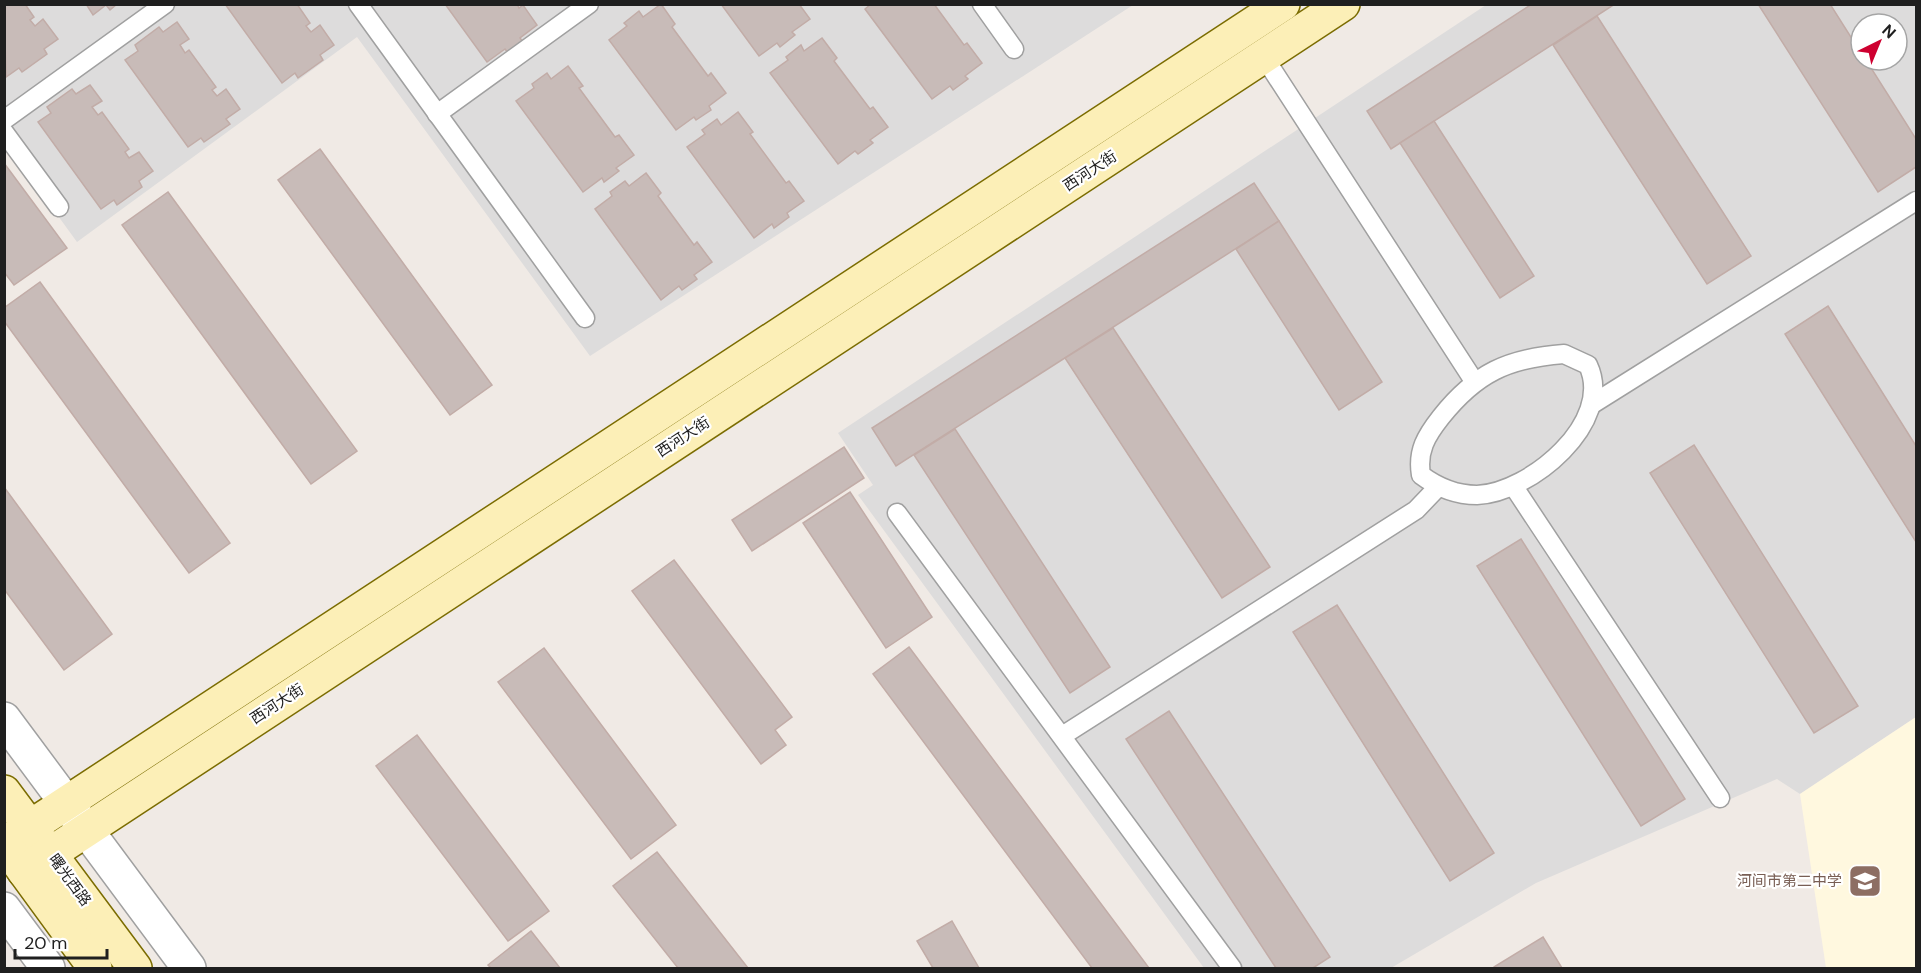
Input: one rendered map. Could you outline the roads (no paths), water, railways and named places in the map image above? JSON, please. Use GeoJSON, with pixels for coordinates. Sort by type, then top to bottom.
{"type":"FeatureCollection","features":[{"type":"Feature","properties":{"kind":"street"},"geometry":{"type":"LineString","coordinates":[[13,838],[1283,4]]}},
{"type":"Feature","properties":{"kind":"street","name":"西河大街"},"geometry":{"type":"LineString","coordinates":[[37,862],[1343,4]]}},
{"type":"Feature","properties":{"kind":"street"},"geometry":{"type":"LineString","coordinates":[[4,718],[189,969]]}},
{"type":"Feature","properties":{"kind":"street","name":"曙光西路"},"geometry":{"type":"LineString","coordinates":[[4,792],[13,838],[135,969]]}},
{"type":"Feature","properties":{"kind":"street","name":"曙光西路"},"geometry":{"type":"LineString","coordinates":[[37,862],[95,969]]}},
{"type":"Feature","properties":{"kind":"street"},"geometry":{"type":"LineString","coordinates":[[4,909],[48,969]]}},
{"type":"Feature","properties":{"kind":"lane"},"geometry":{"type":"LineString","coordinates":[[4,120],[165,4]]}},
{"type":"Feature","properties":{"kind":"lane"},"geometry":{"type":"LineString","coordinates":[[358,4],[585,318]]}},
{"type":"Feature","properties":{"kind":"lane"},"geometry":{"type":"LineString","coordinates":[[437,114],[589,4]]}},
{"type":"Feature","properties":{"kind":"lane"},"geometry":{"type":"LineString","coordinates":[[982,4],[1014,49]]}},
{"type":"Feature","properties":{"kind":"lane"},"geometry":{"type":"LineString","coordinates":[[1264,57],[1474,381]]}},
{"type":"Feature","properties":{"kind":"lane"},"geometry":{"type":"LineString","coordinates":[[4,132],[59,207]]}},
{"type":"Feature","properties":{"kind":"lane"},"geometry":{"type":"LineString","coordinates":[[1591,405],[1917,201]]}},
{"type":"Feature","properties":{"kind":"lane"},"geometry":{"type":"LineString","coordinates":[[1564,354],[1588,365],[1596,380],[1591,405],[1577,434],[1550,464],[1514,487],[1476,495],[1438,487],[1421,475],[1418,459],[1426,436],[1474,381],[1506,365],[1539,356],[1564,354]]}},
{"type":"Feature","properties":{"kind":"lane"},"geometry":{"type":"LineString","coordinates":[[1062,736],[1416,510],[1438,487]]}},
{"type":"Feature","properties":{"kind":"lane"},"geometry":{"type":"LineString","coordinates":[[1514,487],[1720,798]]}},
{"type":"Feature","properties":{"kind":"lane"},"geometry":{"type":"LineString","coordinates":[[897,513],[1232,969]]}},
{"type":"Feature","properties":{"kind":"place","name":"河间市第二中学"},"geometry":{"type":"Point","coordinates":[1865,881]}}]}
